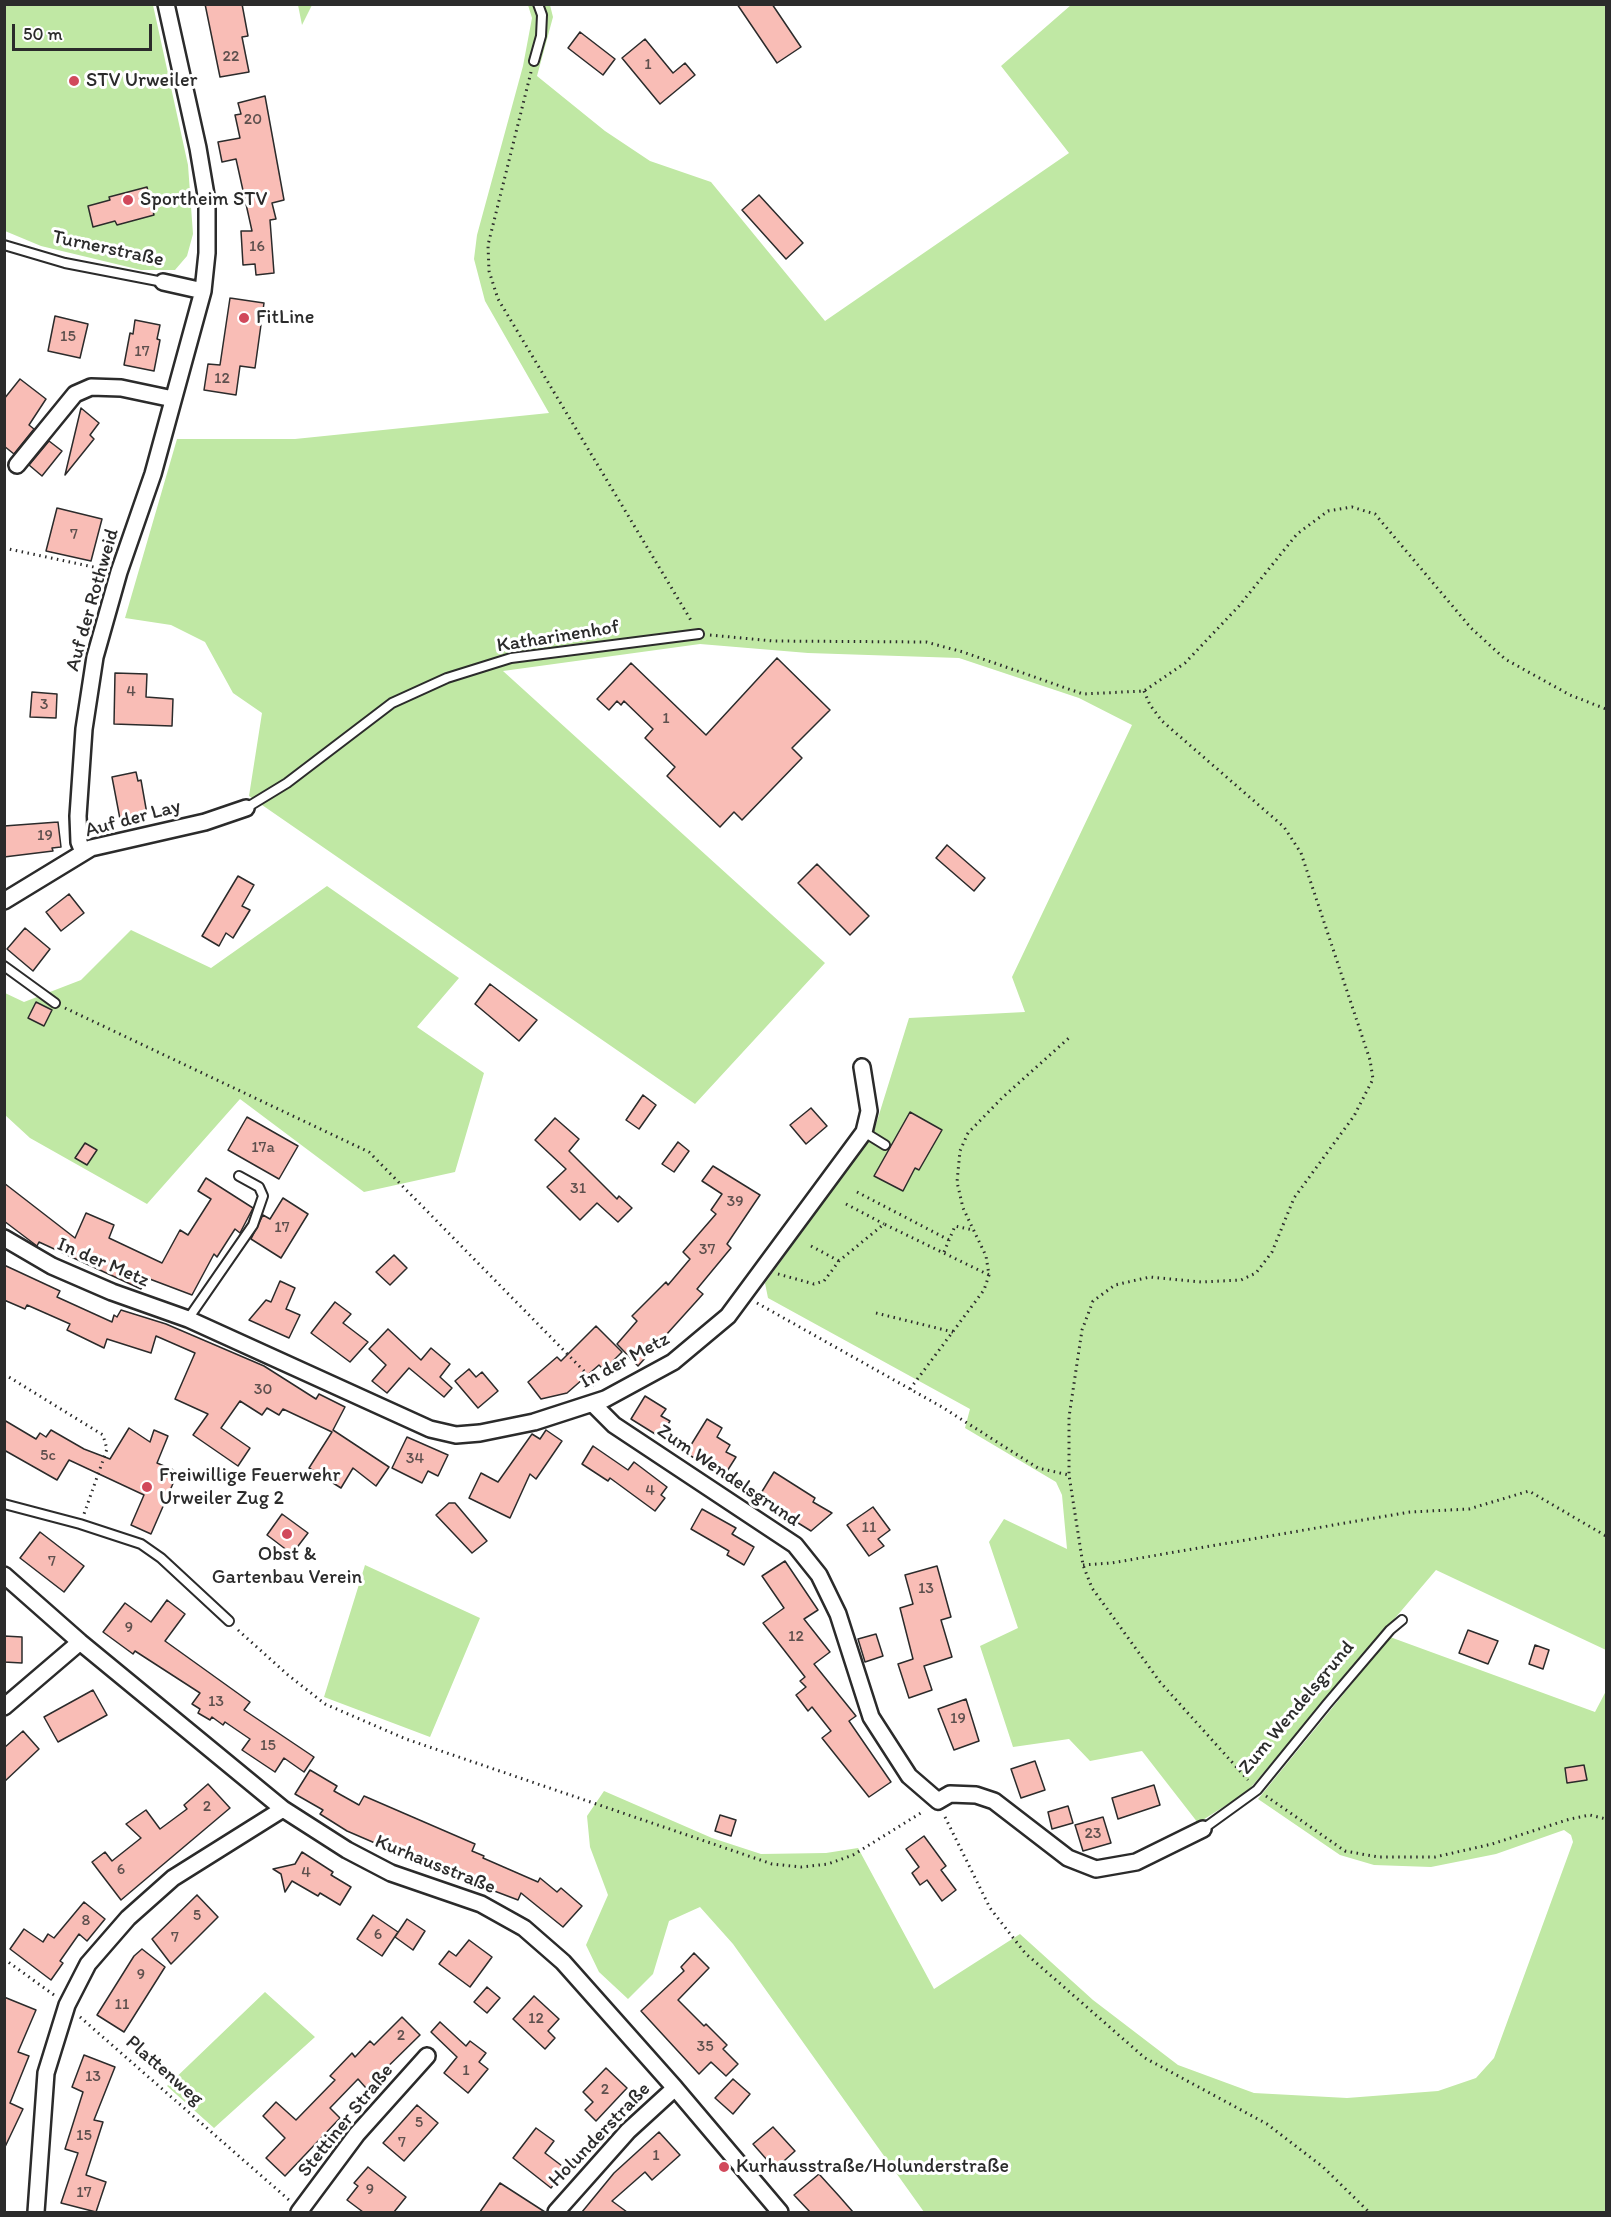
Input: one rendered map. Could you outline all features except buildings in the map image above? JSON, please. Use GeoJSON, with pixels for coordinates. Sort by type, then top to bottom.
{"type":"FeatureCollection","features":[{"type":"Feature","properties":{"kind":"street","name":"Auf der Rothweid"},"geometry":{"type":"LineString","coordinates":[[83,852],[79,842],[78,816],[84,729],[95,657],[119,572],[153,474],[203,291],[207,253],[207,201],[198,148],[166,4]]}},
{"type":"Feature","properties":{"kind":"street","name":"Turnerstraße"},"geometry":{"type":"LineString","coordinates":[[163,282],[203,291]]}},
{"type":"Feature","properties":{"kind":"street"},"geometry":{"type":"LineString","coordinates":[[17,465],[75,394],[91,387],[121,388],[173,399]]}},
{"type":"Feature","properties":{"kind":"street","name":"Auf der Lay"},"geometry":{"type":"LineString","coordinates":[[4,901],[83,852],[106,844],[205,822],[246,808]]}},
{"type":"Feature","properties":{"kind":"street","name":"In der Metz"},"geometry":{"type":"LineString","coordinates":[[4,1238],[72,1275],[112,1293],[188,1319],[430,1428],[456,1435],[480,1433],[534,1422],[599,1402],[673,1362],[702,1340],[745,1296],[864,1132],[869,1111],[862,1067]]}},
{"type":"Feature","properties":{"kind":"street","name":"Zum Wendelsgrund"},"geometry":{"type":"LineString","coordinates":[[599,1402],[614,1425],[795,1545],[819,1575],[838,1614],[871,1716],[909,1776],[938,1801],[950,1794],[976,1796],[994,1801],[1068,1858],[1095,1869],[1136,1862],[1203,1829]]}},
{"type":"Feature","properties":{"kind":"street","name":"Kurhausstraße"},"geometry":{"type":"LineString","coordinates":[[4,1575],[80,1642],[284,1809],[347,1850],[391,1873],[481,1904],[524,1928],[563,1962],[675,2088],[780,2212]]}},
{"type":"Feature","properties":{"kind":"street"},"geometry":{"type":"LineString","coordinates":[[4,1707],[80,1642]]}},
{"type":"Feature","properties":{"kind":"street"},"geometry":{"type":"LineString","coordinates":[[36,2212],[46,2073],[67,2005],[88,1964],[128,1918],[173,1878],[284,1809]]}},
{"type":"Feature","properties":{"kind":"street","name":"Stettiner Straße"},"geometry":{"type":"LineString","coordinates":[[301,2212],[357,2134],[427,2056]]}},
{"type":"Feature","properties":{"kind":"street","name":"Holunderstraße"},"geometry":{"type":"LineString","coordinates":[[556,2212],[621,2138],[675,2088]]}},
{"type":"Feature","properties":{"kind":"lane"},"geometry":{"type":"LineString","coordinates":[[534,61],[541,36],[542,15],[538,4]]}},
{"type":"Feature","properties":{"kind":"lane","name":"Turnerstraße"},"geometry":{"type":"LineString","coordinates":[[4,247],[65,263],[163,282]]}},
{"type":"Feature","properties":{"kind":"lane","name":"Katharinenhof"},"geometry":{"type":"LineString","coordinates":[[246,808],[286,783],[392,703],[447,678],[511,658],[699,634]]}},
{"type":"Feature","properties":{"kind":"lane"},"geometry":{"type":"LineString","coordinates":[[4,966],[55,1003]]}},
{"type":"Feature","properties":{"kind":"lane"},"geometry":{"type":"LineString","coordinates":[[864,1132],[885,1145]]}},
{"type":"Feature","properties":{"kind":"lane"},"geometry":{"type":"LineString","coordinates":[[188,1319],[253,1225],[263,1196],[259,1187],[239,1176]]}},
{"type":"Feature","properties":{"kind":"lane"},"geometry":{"type":"LineString","coordinates":[[4,1504],[80,1524],[141,1544],[161,1558],[229,1621]]}},
{"type":"Feature","properties":{"kind":"lane","name":"Zum Wendelsgrund"},"geometry":{"type":"LineString","coordinates":[[1203,1829],[1257,1790],[1348,1679],[1390,1630],[1402,1620]]}},
{"type":"Feature","properties":{"kind":"path"},"geometry":{"type":"LineString","coordinates":[[534,61],[488,245],[489,271],[498,300],[699,634],[773,641],[926,642],[963,652],[1083,694],[1144,691],[1185,663],[1239,606],[1297,534],[1328,511],[1353,507],[1375,514],[1471,628],[1505,659],[1570,696],[1606,709]]}},
{"type":"Feature","properties":{"kind":"path"},"geometry":{"type":"LineString","coordinates":[[4,548],[119,572]]}},
{"type":"Feature","properties":{"kind":"path"},"geometry":{"type":"LineString","coordinates":[[1144,691],[1150,705],[1162,721],[1284,827],[1301,853],[1370,1060],[1373,1079],[1354,1116],[1293,1198],[1272,1252],[1256,1273],[1241,1280],[1201,1282],[1150,1277],[1115,1285],[1093,1301],[1082,1330],[1069,1417],[1069,1475],[1083,1564],[1092,1588],[1160,1682],[1257,1790],[1345,1851],[1378,1857],[1435,1857],[1492,1844],[1570,1819],[1590,1815],[1606,1819]]}},
{"type":"Feature","properties":{"kind":"path"},"geometry":{"type":"LineString","coordinates":[[55,1003],[369,1152],[585,1372],[599,1402]]}},
{"type":"Feature","properties":{"kind":"path"},"geometry":{"type":"LineString","coordinates":[[910,1389],[984,1290],[989,1275],[986,1256],[963,1208],[957,1182],[960,1151],[968,1133],[1002,1098],[1071,1036]]}},
{"type":"Feature","properties":{"kind":"path"},"geometry":{"type":"LineString","coordinates":[[857,1192],[949,1240]]}},
{"type":"Feature","properties":{"kind":"path"},"geometry":{"type":"LineString","coordinates":[[846,1204],[989,1275]]}},
{"type":"Feature","properties":{"kind":"path"},"geometry":{"type":"LineString","coordinates":[[765,1268],[814,1284],[824,1281],[839,1261],[884,1224]]}},
{"type":"Feature","properties":{"kind":"path"},"geometry":{"type":"LineString","coordinates":[[944,1253],[955,1226],[973,1230]]}},
{"type":"Feature","properties":{"kind":"path"},"geometry":{"type":"LineString","coordinates":[[811,1246],[839,1261]]}},
{"type":"Feature","properties":{"kind":"path"},"geometry":{"type":"LineString","coordinates":[[745,1296],[910,1389],[1038,1468],[1069,1475]]}},
{"type":"Feature","properties":{"kind":"path"},"geometry":{"type":"LineString","coordinates":[[876,1313],[953,1332]]}},
{"type":"Feature","properties":{"kind":"path"},"geometry":{"type":"LineString","coordinates":[[4,1374],[103,1435],[107,1449],[80,1524]]}},
{"type":"Feature","properties":{"kind":"path"},"geometry":{"type":"LineString","coordinates":[[1083,1564],[1111,1563],[1410,1512],[1469,1509],[1529,1491],[1606,1536]]}},
{"type":"Feature","properties":{"kind":"path"},"geometry":{"type":"LineString","coordinates":[[229,1621],[288,1675],[325,1704],[335,1709],[406,1739],[772,1864],[801,1867],[828,1864],[853,1855],[938,1801],[990,1908],[1025,1953],[1145,2058],[1267,2124],[1323,2167],[1369,2212]]}},
{"type":"Feature","properties":{"kind":"path","name":"Plattenweg"},"geometry":{"type":"LineString","coordinates":[[4,1959],[67,2005],[301,2212]]}},
{"type":"Feature","properties":{"kind":"green space"},"geometry":{"type":"Polygon","coordinates":[[[4,5],[153,5],[188,165],[193,234],[187,256],[175,270],[141,270],[41,246],[5,231],[4,5]]]}},
{"type":"Feature","properties":{"kind":"green space"},"geometry":{"type":"Polygon","coordinates":[[[298,5],[312,5],[302,25],[298,5]]]}},
{"type":"Feature","properties":{"kind":"green space"},"geometry":{"type":"Polygon","coordinates":[[[528,5],[550,5],[553,17],[537,76],[605,131],[650,161],[711,182],[825,321],[1069,153],[1001,66],[1071,5],[1606,5],[1606,1650],[1436,1570],[1247,1792],[1198,1823],[1142,1751],[1090,1761],[1069,1739],[1013,1747],[980,1646],[1018,1628],[989,1542],[1004,1519],[1067,1549],[1062,1495],[1056,1482],[965,1428],[970,1409],[768,1298],[765,1283],[873,1134],[909,1018],[1025,1012],[1012,977],[1132,725],[1079,698],[959,658],[808,653],[700,644],[503,671],[825,963],[695,1104],[249,796],[262,713],[233,693],[205,642],[171,625],[125,618],[177,439],[295,439],[549,413],[485,301],[474,259],[477,235],[523,66],[532,18],[528,5]]]}},
{"type":"Feature","properties":{"kind":"green space"},"geometry":{"type":"Polygon","coordinates":[[[327,886],[459,978],[417,1027],[484,1073],[455,1172],[364,1192],[240,1099],[147,1204],[30,1138],[5,1115],[5,993],[24,1002],[81,980],[131,930],[211,968],[327,886]]]}},
{"type":"Feature","properties":{"kind":"green space"},"geometry":{"type":"Polygon","coordinates":[[[365,1565],[480,1618],[430,1737],[324,1697],[365,1565]]]}},
{"type":"Feature","properties":{"kind":"green space"},"geometry":{"type":"Polygon","coordinates":[[[1390,1637],[1595,1712],[1606,1691],[1606,2212],[924,2212],[733,1944],[700,1907],[669,1921],[653,1974],[628,1999],[599,1972],[586,1945],[608,1895],[590,1847],[587,1816],[604,1791],[712,1838],[761,1854],[826,1853],[858,1848],[934,1989],[1020,1934],[1093,2000],[1178,2065],[1254,2093],[1347,2098],[1438,2091],[1476,2078],[1494,2058],[1573,1842],[1571,1835],[1564,1830],[1496,1854],[1431,1867],[1374,1865],[1340,1855],[1258,1799],[1390,1637]]]}},
{"type":"Feature","properties":{"kind":"green space"},"geometry":{"type":"Polygon","coordinates":[[[265,1992],[315,2037],[214,2128],[167,2086],[265,1992]]]}},
{"type":"Feature","properties":{"kind":"place","name":"STV Urweiler"},"geometry":{"type":"Point","coordinates":[74,81]}},
{"type":"Feature","properties":{"kind":"place","name":"Sportheim STV"},"geometry":{"type":"Point","coordinates":[128,200]}},
{"type":"Feature","properties":{"kind":"place","name":"FitLine"},"geometry":{"type":"Point","coordinates":[244,318]}},
{"type":"Feature","properties":{"kind":"place","name":"Freiwillige Feuerwehr Urweiler Zug 2"},"geometry":{"type":"Point","coordinates":[147,1487]}},
{"type":"Feature","properties":{"kind":"place","name":"Obst & Gartenbau Verein"},"geometry":{"type":"Point","coordinates":[287,1534]}},
{"type":"Feature","properties":{"kind":"place","name":"Kurhausstraße/Holunderstraße"},"geometry":{"type":"Point","coordinates":[724,2167]}}]}
